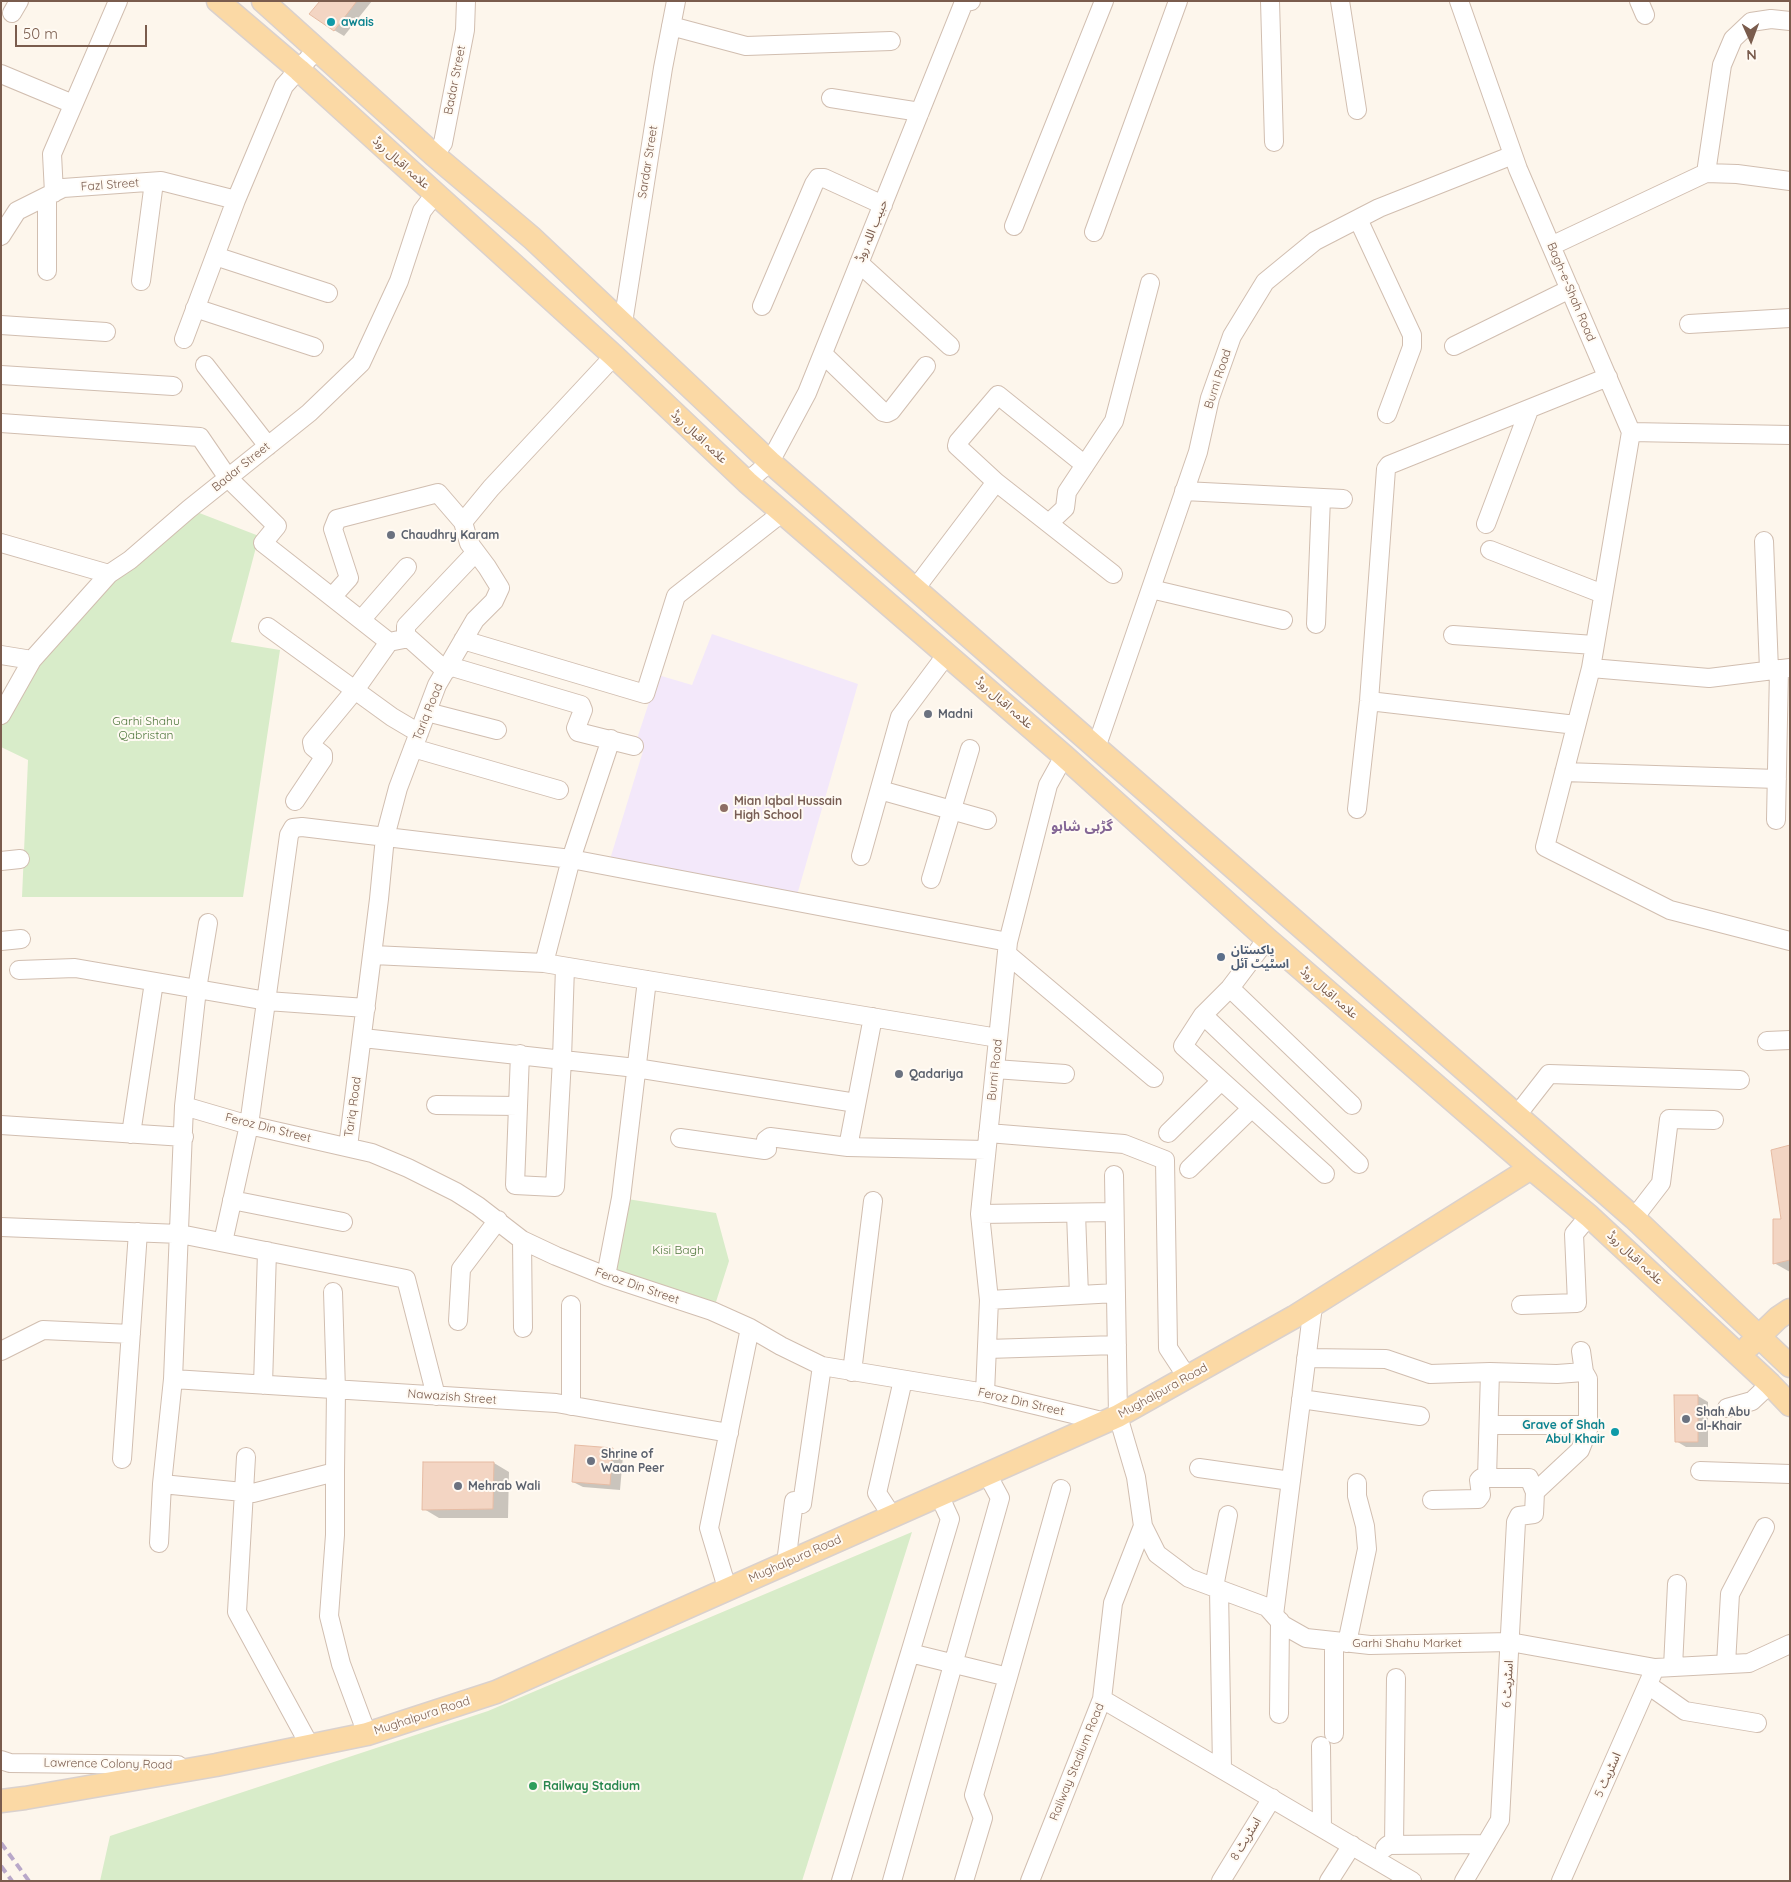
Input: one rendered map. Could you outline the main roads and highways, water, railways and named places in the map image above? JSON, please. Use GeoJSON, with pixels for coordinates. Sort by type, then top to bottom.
{"type":"FeatureCollection","features":[{"type":"Feature","properties":{"kind":"main road","name":"علامہ اقبال روڈ"},"geometry":{"type":"LineString","coordinates":[[218,1],[299,70],[614,356],[747,482],[1064,756],[1266,939],[1589,1216],[1770,1384],[1790,1405]]}},
{"type":"Feature","properties":{"kind":"main road"},"geometry":{"type":"LineString","coordinates":[[262,1],[434,155],[532,238],[770,462],[1634,1218],[1790,1366]]}},
{"type":"Feature","properties":{"kind":"main road"},"geometry":{"type":"LineString","coordinates":[[1247,920],[1268,896]]}},
{"type":"Feature","properties":{"kind":"main road","name":"Mughalpura Road"},"geometry":{"type":"LineString","coordinates":[[1,1801],[216,1765],[366,1734],[496,1692],[1112,1419],[1313,1306],[1531,1168]]}},
{"type":"Feature","properties":{"kind":"main road"},"geometry":{"type":"LineString","coordinates":[[1740,1356],[1778,1318],[1790,1310]]}},
{"type":"Feature","properties":{"kind":"railway"},"geometry":{"type":"LineString","coordinates":[[1,1843],[29,1881]]}},
{"type":"Feature","properties":{"kind":"railway"},"geometry":{"type":"LineString","coordinates":[[1,1866],[12,1881]]}},
{"type":"Feature","properties":{"kind":"place","name":"awais"},"geometry":{"type":"Point","coordinates":[331,22]}},
{"type":"Feature","properties":{"kind":"place","name":"Chaudhry Karam"},"geometry":{"type":"Point","coordinates":[391,535]}},
{"type":"Feature","properties":{"kind":"place","name":"Madni"},"geometry":{"type":"Point","coordinates":[928,714]}},
{"type":"Feature","properties":{"kind":"place","name":"Mian Iqbal Hussain High School"},"geometry":{"type":"Point","coordinates":[724,808]}},
{"type":"Feature","properties":{"kind":"place","name":"پاکستان اسٹیٹ آئل"},"geometry":{"type":"Point","coordinates":[1221,957]}},
{"type":"Feature","properties":{"kind":"place","name":"Qadariya"},"geometry":{"type":"Point","coordinates":[899,1074]}},
{"type":"Feature","properties":{"kind":"place","name":"Shah Abu al-Khair"},"geometry":{"type":"Point","coordinates":[1686,1419]}},
{"type":"Feature","properties":{"kind":"place","name":"Grave of Shah Abul Khair"},"geometry":{"type":"Point","coordinates":[1615,1432]}},
{"type":"Feature","properties":{"kind":"place","name":"Shrine of Waan Peer"},"geometry":{"type":"Point","coordinates":[591,1461]}},
{"type":"Feature","properties":{"kind":"place","name":"Mehrab Wali"},"geometry":{"type":"Point","coordinates":[458,1486]}},
{"type":"Feature","properties":{"kind":"place","name":"Railway Stadium"},"geometry":{"type":"Point","coordinates":[533,1786]}},
{"type":"Feature","properties":{"kind":"district","name":"گڑہی شاہو"},"geometry":{"type":"Point","coordinates":[1082,827]}},
{"type":"Feature","properties":{"kind":"park label","name":"Garhi Shahu Qabristan"},"geometry":{"type":"Point","coordinates":[146,728]}},
{"type":"Feature","properties":{"kind":"park label","name":"Kisi Bagh"},"geometry":{"type":"Point","coordinates":[678,1250]}}]}
